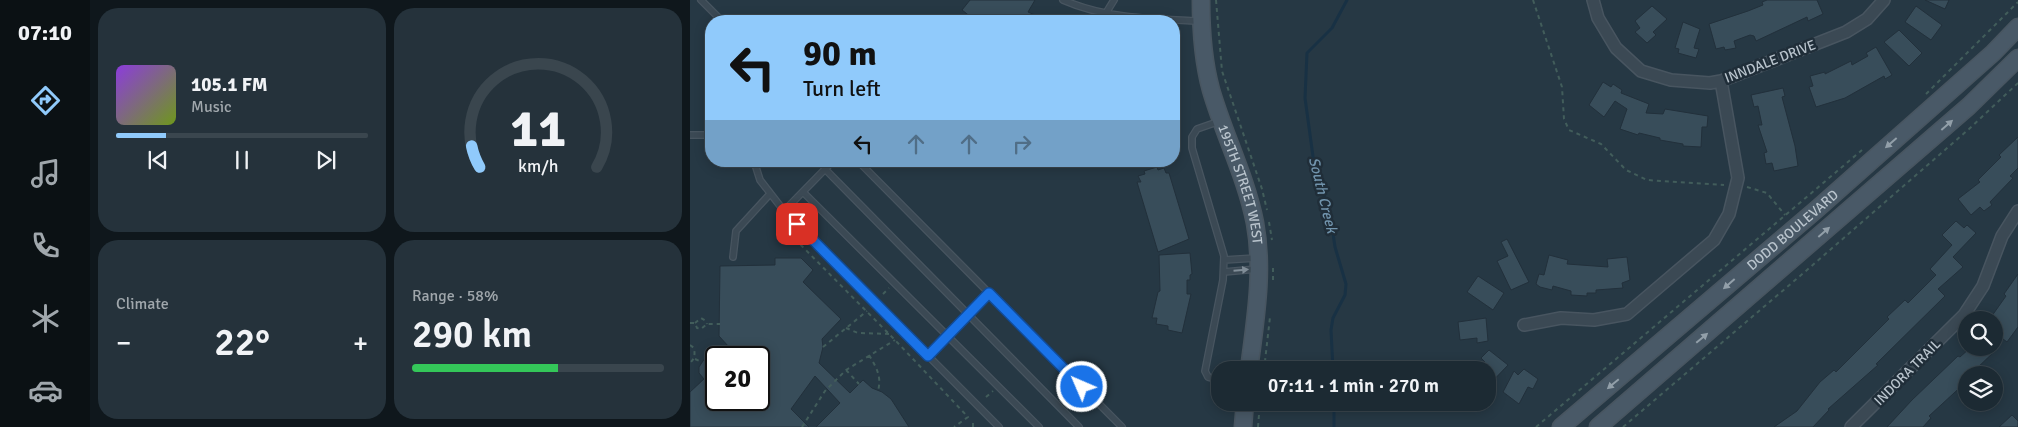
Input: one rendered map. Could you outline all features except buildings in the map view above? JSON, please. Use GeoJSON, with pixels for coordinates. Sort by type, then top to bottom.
{"type":"FeatureCollection","features":[{"type":"Feature","properties":{"kind":"main road","name":"195TH STREET WEST"},"geometry":{"type":"LineString","coordinates":[[1201,0],[1201,21],[1206,67],[1255,223],[1258,263],[1257,306],[1250,361]]}},
{"type":"Feature","properties":{"kind":"main road","name":"DODD BOULEVARD"},"geometry":{"type":"LineString","coordinates":[[1561,427],[1824,203],[1993,53],[2018,26]]}},
{"type":"Feature","properties":{"kind":"main road","name":"DODD BOULEVARD"},"geometry":{"type":"LineString","coordinates":[[1598,427],[1969,106],[2018,58]]}},
{"type":"Feature","properties":{"kind":"main road"},"geometry":{"type":"LineString","coordinates":[[1242,427],[1244,411]]}},
{"type":"Feature","properties":{"kind":"street","name":"INNDALE DRIVE"},"geometry":{"type":"LineString","coordinates":[[1593,0],[1598,18],[1616,48],[1641,71],[1671,80],[1710,83],[1721,81],[1846,32],[1867,19],[1884,0]]}},
{"type":"Feature","properties":{"kind":"street"},"geometry":{"type":"LineString","coordinates":[[1524,325],[1561,318],[1594,320],[1627,314],[1714,240],[1729,214],[1738,178],[1721,81]]}},
{"type":"Feature","properties":{"kind":"street","name":"INDORA TRAIL"},"geometry":{"type":"LineString","coordinates":[[1851,427],[1964,314],[1983,286],[2002,236],[2018,211]]}},
{"type":"Feature","properties":{"kind":"lane"},"geometry":{"type":"LineString","coordinates":[[702,0],[716,15]]}},
{"type":"Feature","properties":{"kind":"lane"},"geometry":{"type":"LineString","coordinates":[[1062,0],[1080,8],[1116,15]]}},
{"type":"Feature","properties":{"kind":"lane"},"geometry":{"type":"LineString","coordinates":[[1106,13],[1114,0]]}},
{"type":"Feature","properties":{"kind":"lane"},"geometry":{"type":"LineString","coordinates":[[1180,20],[1201,21]]}},
{"type":"Feature","properties":{"kind":"lane"},"geometry":{"type":"LineString","coordinates":[[1211,378],[1208,377],[1205,371],[1224,272],[1224,260],[1192,148],[1192,137],[1197,128],[1222,121]]}},
{"type":"Feature","properties":{"kind":"lane"},"geometry":{"type":"LineString","coordinates":[[690,135],[705,135]]}},
{"type":"Feature","properties":{"kind":"lane"},"geometry":{"type":"LineString","coordinates":[[757,167],[760,180],[769,195],[999,427]]}},
{"type":"Feature","properties":{"kind":"lane"},"geometry":{"type":"LineString","coordinates":[[864,167],[1122,427]]}},
{"type":"Feature","properties":{"kind":"lane"},"geometry":{"type":"LineString","coordinates":[[784,211],[825,169],[1079,427]]}},
{"type":"Feature","properties":{"kind":"lane"},"geometry":{"type":"LineString","coordinates":[[803,192],[1039,427]]}},
{"type":"Feature","properties":{"kind":"lane"},"geometry":{"type":"LineString","coordinates":[[734,257],[736,231],[769,195]]}},
{"type":"Feature","properties":{"kind":"lane"},"geometry":{"type":"LineString","coordinates":[[1224,260],[1258,263]]}},
{"type":"Feature","properties":{"kind":"lane"},"geometry":{"type":"LineString","coordinates":[[1224,272],[1258,263]]}},
{"type":"Feature","properties":{"kind":"lane"},"geometry":{"type":"LineString","coordinates":[[928,356],[989,293]]}},
{"type":"Feature","properties":{"kind":"path"},"geometry":{"type":"LineString","coordinates":[[1533,0],[1562,88],[1564,119],[1569,130],[1601,144],[1626,170],[1647,180],[1756,188],[1767,194],[1785,215]]}},
{"type":"Feature","properties":{"kind":"path"},"geometry":{"type":"LineString","coordinates":[[1922,97],[2018,2]]}},
{"type":"Feature","properties":{"kind":"path"},"geometry":{"type":"LineString","coordinates":[[1623,427],[1969,129],[2018,83]]}},
{"type":"Feature","properties":{"kind":"path"},"geometry":{"type":"LineString","coordinates":[[1536,427],[1866,146]]}},
{"type":"Feature","properties":{"kind":"path"},"geometry":{"type":"LineString","coordinates":[[778,222],[896,340],[968,417],[954,427]]}},
{"type":"Feature","properties":{"kind":"path"},"geometry":{"type":"LineString","coordinates":[[823,347],[867,311]]}},
{"type":"Feature","properties":{"kind":"path"},"geometry":{"type":"LineString","coordinates":[[690,323],[695,323],[701,318],[707,324]]}},
{"type":"Feature","properties":{"kind":"path"},"geometry":{"type":"LineString","coordinates":[[695,323],[697,328],[701,329],[707,324],[720,324]]}},
{"type":"Feature","properties":{"kind":"path"},"geometry":{"type":"LineString","coordinates":[[846,328],[858,333],[890,334]]}},
{"type":"Feature","properties":{"kind":"path"},"geometry":{"type":"LineString","coordinates":[[802,427],[825,391],[846,370],[896,340]]}},
{"type":"Feature","properties":{"kind":"path"},"geometry":{"type":"LineString","coordinates":[[690,345],[694,348],[694,358],[690,363]]}},
{"type":"Feature","properties":{"kind":"path"},"geometry":{"type":"LineString","coordinates":[[869,355],[879,375],[878,390]]}},
{"type":"Feature","properties":{"kind":"path"},"geometry":{"type":"LineString","coordinates":[[694,358],[702,362]]}},
{"type":"Feature","properties":{"kind":"path"},"geometry":{"type":"LineString","coordinates":[[846,370],[860,384]]}},
{"type":"Feature","properties":{"kind":"path"},"geometry":{"type":"LineString","coordinates":[[1258,427],[1259,411]]}},
{"type":"Feature","properties":{"kind":"path"},"geometry":{"type":"LineString","coordinates":[[973,422],[973,427]]}},
{"type":"Feature","properties":{"kind":"waterway","name":"South Creek"},"geometry":{"type":"LineString","coordinates":[[1333,361],[1331,330],[1333,318],[1345,295],[1346,284],[1335,247],[1330,213],[1315,171],[1305,98],[1307,53],[1332,28],[1347,0]]}},
{"type":"Feature","properties":{"kind":"waterway","name":"South Creek"},"geometry":{"type":"LineString","coordinates":[[1334,411],[1334,427]]}},
{"type":"Feature","properties":{"kind":"route"},"geometry":{"type":"LineString","coordinates":[[797,224],[928,356],[989,293],[1082,387]]}}]}
